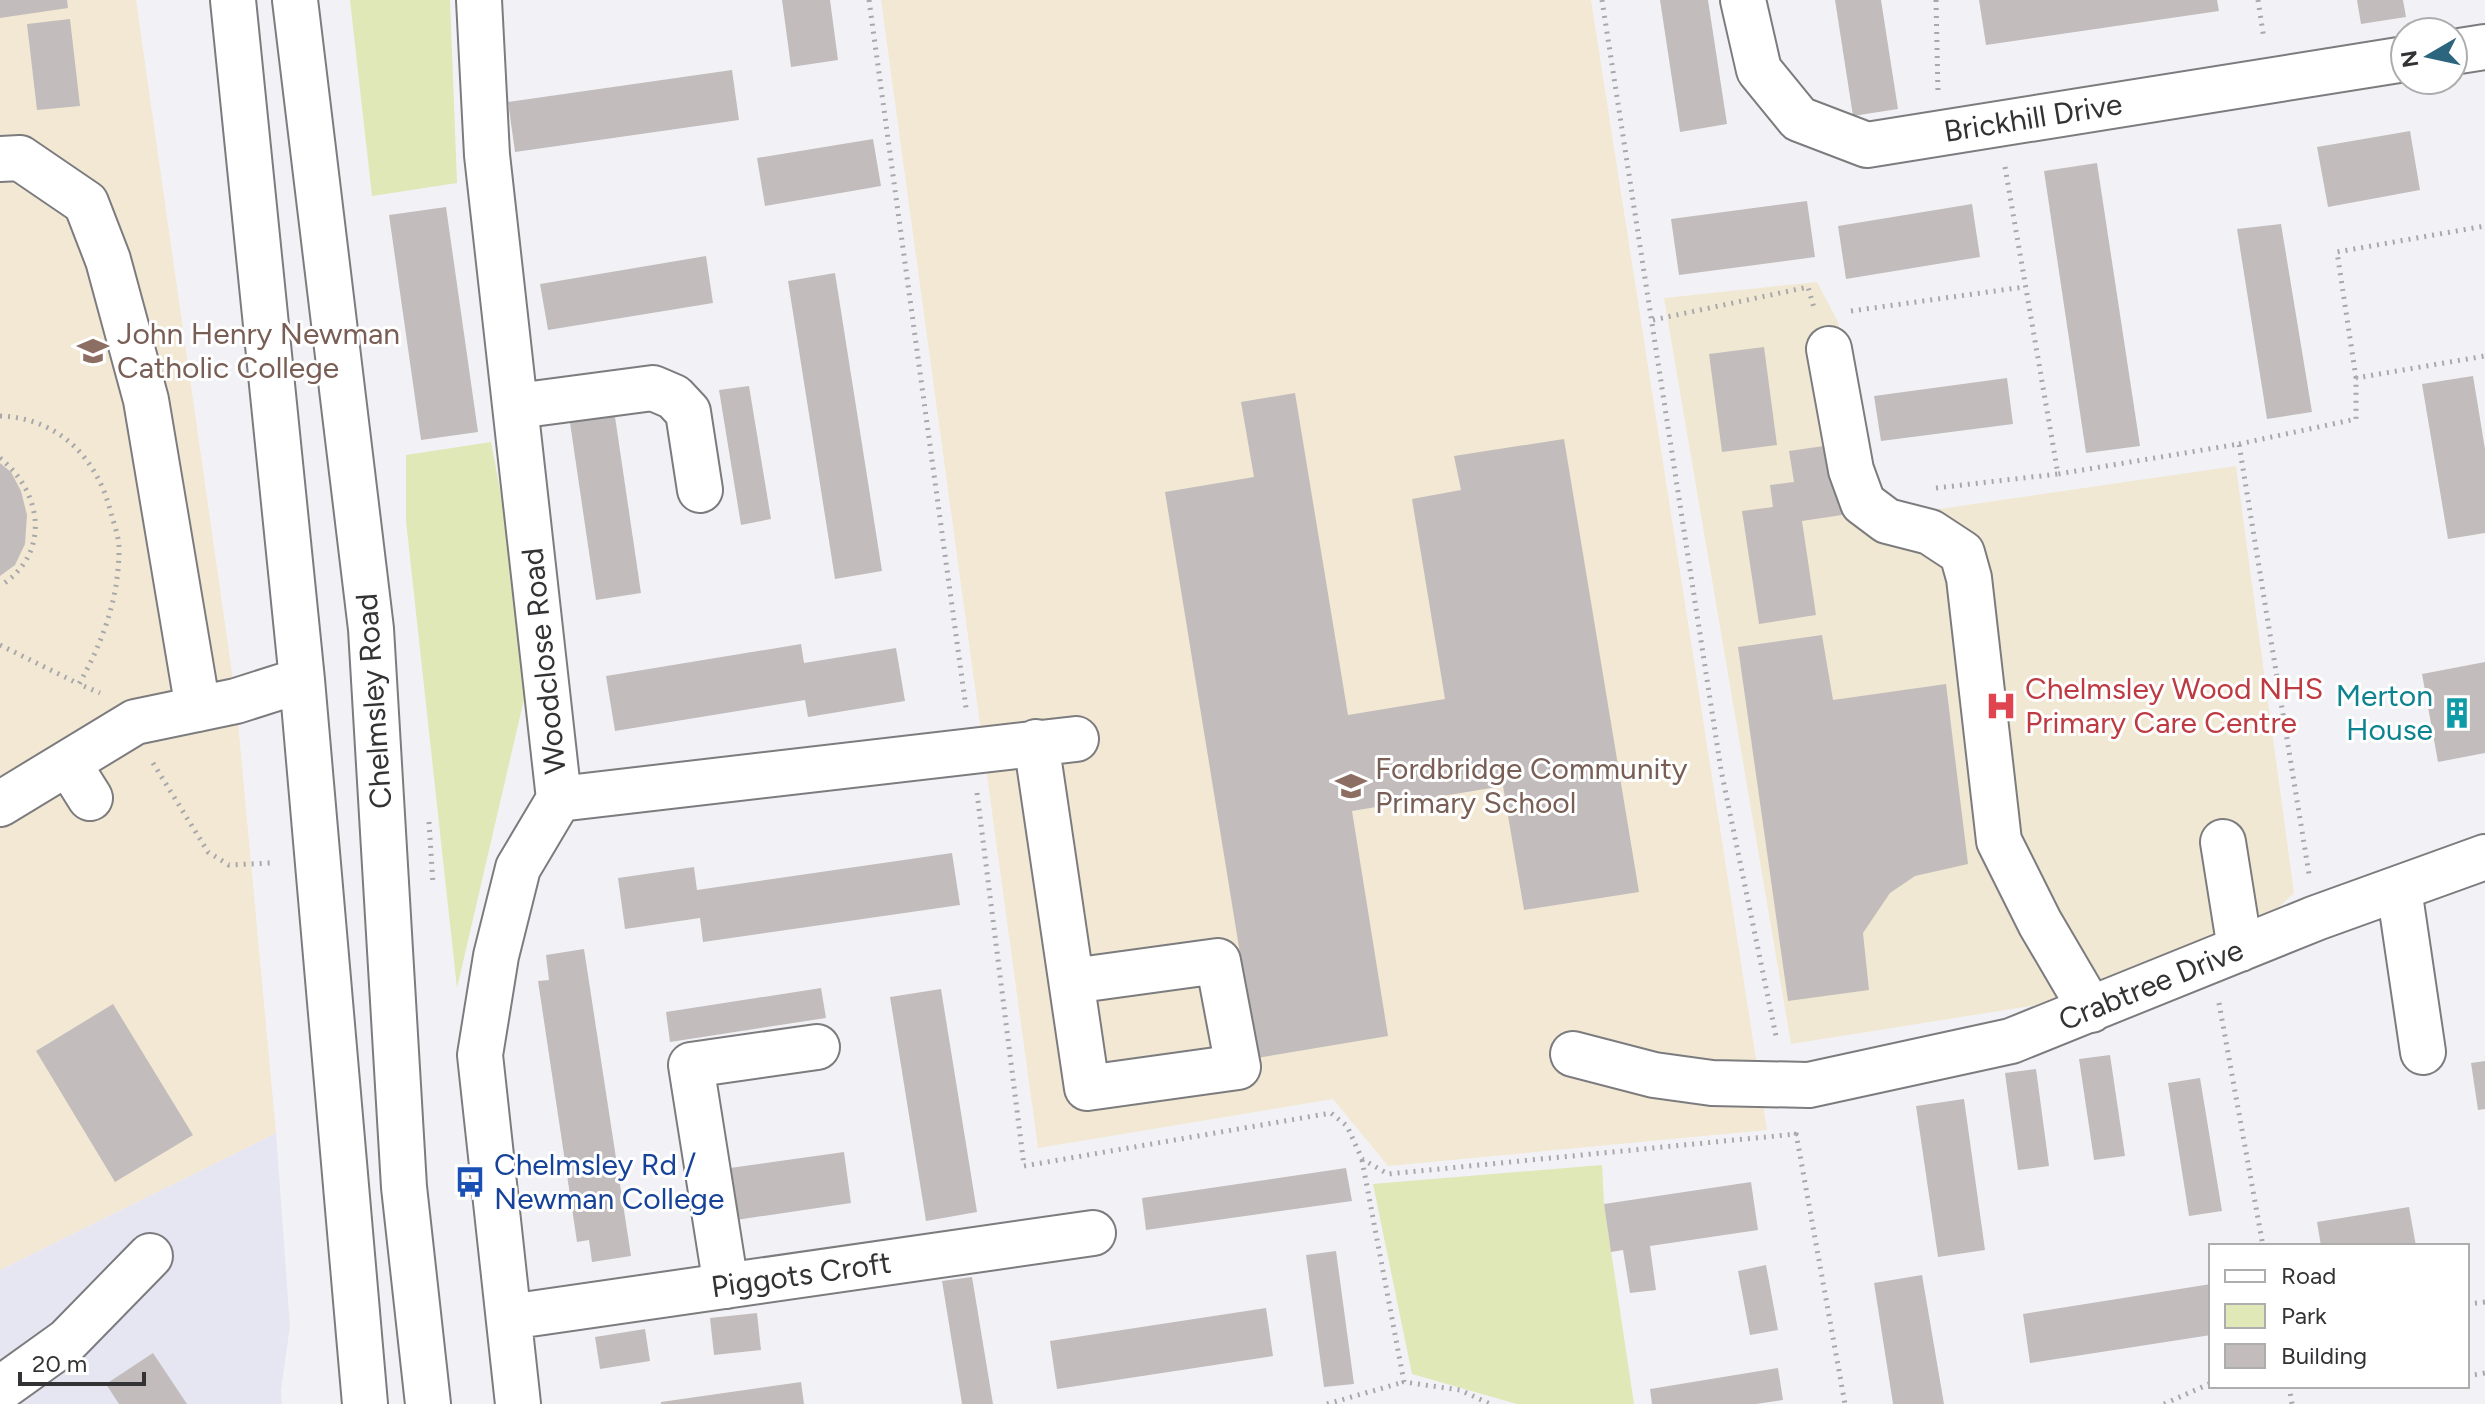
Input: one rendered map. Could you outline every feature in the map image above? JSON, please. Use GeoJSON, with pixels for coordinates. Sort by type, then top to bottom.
{"type":"FeatureCollection","features":[{"type":"Feature","properties":{"kind":"street"},"geometry":{"type":"LineString","coordinates":[[233,0],[302,680],[365,1404]]}},
{"type":"Feature","properties":{"kind":"street","name":"Chelmsley Road"},"geometry":{"type":"LineString","coordinates":[[295,0],[371,629],[404,1187],[428,1404]]}},
{"type":"Feature","properties":{"kind":"street","name":"Woodclose Road"},"geometry":{"type":"LineString","coordinates":[[479,0],[487,155],[559,799],[518,868],[496,956],[480,1055],[518,1404]]}},
{"type":"Feature","properties":{"kind":"street","name":"Brickhill Drive"},"geometry":{"type":"LineString","coordinates":[[1743,0],[1759,70],[1799,119],[1867,145],[2389,62]]}},
{"type":"Feature","properties":{"kind":"street"},"geometry":{"type":"LineString","coordinates":[[0,159],[20,158],[86,203],[108,260],[146,400],[198,709]]}},
{"type":"Feature","properties":{"kind":"street"},"geometry":{"type":"LineString","coordinates":[[1838,330],[1856,488],[1874,514],[1930,532],[1962,553],[1969,578],[1999,841],[2040,923],[2091,1010]]}},
{"type":"Feature","properties":{"kind":"street"},"geometry":{"type":"LineString","coordinates":[[517,406],[653,388],[674,397],[688,412],[700,490]]}},
{"type":"Feature","properties":{"kind":"street"},"geometry":{"type":"LineString","coordinates":[[0,804],[79,780],[129,726],[302,680]]}},
{"type":"Feature","properties":{"kind":"street"},"geometry":{"type":"LineString","coordinates":[[559,799],[1056,740],[1072,981]]}},
{"type":"Feature","properties":{"kind":"street"},"geometry":{"type":"LineString","coordinates":[[2223,842],[2226,956]]}},
{"type":"Feature","properties":{"kind":"street","name":"Crabtree Drive"},"geometry":{"type":"LineString","coordinates":[[1573,1054],[1654,1075],[1712,1083],[1797,1084],[2011,1041],[2316,918],[2485,857]]}},
{"type":"Feature","properties":{"kind":"street"},"geometry":{"type":"LineString","coordinates":[[2399,889],[2423,1052]]}},
{"type":"Feature","properties":{"kind":"street"},"geometry":{"type":"LineString","coordinates":[[726,1286],[691,1065],[817,1047]]}},
{"type":"Feature","properties":{"kind":"street","name":"Piggots Croft"},"geometry":{"type":"LineString","coordinates":[[509,1317],[1093,1233]]}},
{"type":"Feature","properties":{"kind":"street"},"geometry":{"type":"LineString","coordinates":[[0,1389],[67,1341],[150,1256]]}},
{"type":"Feature","properties":{"kind":"path"},"geometry":{"type":"LineString","coordinates":[[869,0],[971,748],[1024,1166],[1331,1113],[1347,1126],[1362,1159],[1404,1382]]}},
{"type":"Feature","properties":{"kind":"path"},"geometry":{"type":"LineString","coordinates":[[1602,0],[1721,770],[1797,1084],[1796,1134],[1845,1404]]}},
{"type":"Feature","properties":{"kind":"path"},"geometry":{"type":"LineString","coordinates":[[1936,0],[1938,134]]}},
{"type":"Feature","properties":{"kind":"path"},"geometry":{"type":"LineString","coordinates":[[1998,123],[2058,474],[2239,444],[2356,419],[2356,378],[2337,252],[2485,226]]}},
{"type":"Feature","properties":{"kind":"path"},"geometry":{"type":"LineString","coordinates":[[1838,330],[2024,287]]}},
{"type":"Feature","properties":{"kind":"path"},"geometry":{"type":"LineString","coordinates":[[2356,378],[2485,356]]}},
{"type":"Feature","properties":{"kind":"path"},"geometry":{"type":"LineString","coordinates":[[0,416],[25,417],[61,432],[87,458],[108,501],[120,546],[116,589],[104,635],[79,684]]}},
{"type":"Feature","properties":{"kind":"path"},"geometry":{"type":"LineString","coordinates":[[2239,444],[2316,918]]}},
{"type":"Feature","properties":{"kind":"path"},"geometry":{"type":"LineString","coordinates":[[0,458],[15,471],[25,489],[37,533],[21,570],[0,586]]}},
{"type":"Feature","properties":{"kind":"path"},"geometry":{"type":"LineString","coordinates":[[0,645],[113,700],[208,852],[229,865],[270,863]]}},
{"type":"Feature","properties":{"kind":"path"},"geometry":{"type":"LineString","coordinates":[[2226,956],[2263,1244]]}},
{"type":"Feature","properties":{"kind":"path"},"geometry":{"type":"LineString","coordinates":[[1796,1134],[1797,1084]]}},
{"type":"Feature","properties":{"kind":"path"},"geometry":{"type":"LineString","coordinates":[[1362,1159],[1388,1174],[1796,1134]]}},
{"type":"Feature","properties":{"kind":"path"},"geometry":{"type":"LineString","coordinates":[[1327,1404],[1404,1382],[1460,1390],[1490,1404]]}},
{"type":"Feature","properties":{"kind":"path"},"geometry":{"type":"LineString","coordinates":[[2164,1404],[2209,1384]]}},
{"type":"Feature","properties":{"kind":"shaded area","name":"John Henry Newman Catholic College"},"geometry":{"type":"Polygon","coordinates":[[[0,0],[136,0],[236,701],[276,1133],[0,1270],[0,0]]]}},
{"type":"Feature","properties":{"kind":"shaded area","name":"Fordbridge Community Primary School"},"geometry":{"type":"Polygon","coordinates":[[[881,0],[1591,0],[1767,1130],[1388,1166],[1333,1099],[1038,1148],[881,0]]]}},
{"type":"Feature","properties":{"kind":"shaded area","name":"Chelmsley Wood NHS Primary Care Centre"},"geometry":{"type":"Polygon","coordinates":[[[1817,282],[1838,322],[1870,519],[2236,466],[2294,893],[2273,913],[2043,1004],[1791,1044],[1664,298],[1817,282]]]}},
{"type":"Feature","properties":{"kind":"shaded area"},"geometry":{"type":"Polygon","coordinates":[[[276,1133],[290,1326],[281,1390],[282,1404],[0,1404],[0,1270],[276,1133]]]}},
{"type":"Feature","properties":{"kind":"green space"},"geometry":{"type":"Polygon","coordinates":[[[350,0],[450,0],[457,183],[372,196],[350,0]]]}},
{"type":"Feature","properties":{"kind":"green space"},"geometry":{"type":"Polygon","coordinates":[[[491,442],[519,591],[525,695],[457,988],[406,521],[406,455],[491,442]]]}},
{"type":"Feature","properties":{"kind":"green space"},"geometry":{"type":"Polygon","coordinates":[[[1602,1165],[1604,1204],[1634,1404],[1517,1404],[1412,1374],[1373,1184],[1602,1165]]]}},
{"type":"Feature","properties":{"kind":"building"},"geometry":{"type":"Polygon","coordinates":[[[0,0],[67,0],[68,8],[0,18],[0,0]]]}},
{"type":"Feature","properties":{"kind":"building"},"geometry":{"type":"Polygon","coordinates":[[[782,0],[830,0],[838,60],[791,67],[782,0]]]}},
{"type":"Feature","properties":{"kind":"building"},"geometry":{"type":"Polygon","coordinates":[[[1660,0],[1708,0],[1727,124],[1680,132],[1660,0]]]}},
{"type":"Feature","properties":{"kind":"building"},"geometry":{"type":"Polygon","coordinates":[[[1835,0],[1881,0],[1898,109],[1853,116],[1835,0]]]}},
{"type":"Feature","properties":{"kind":"building"},"geometry":{"type":"Polygon","coordinates":[[[1979,0],[2217,0],[2219,11],[1986,45],[1979,0]]]}},
{"type":"Feature","properties":{"kind":"building"},"geometry":{"type":"Polygon","coordinates":[[[2357,0],[2403,0],[2406,16],[2389,16],[2389,20],[2361,24],[2357,0]]]}},
{"type":"Feature","properties":{"kind":"building"},"geometry":{"type":"Polygon","coordinates":[[[70,19],[80,106],[37,110],[27,24],[70,19]]]}},
{"type":"Feature","properties":{"kind":"building"},"geometry":{"type":"Polygon","coordinates":[[[732,70],[739,120],[515,152],[508,102],[732,70]]]}},
{"type":"Feature","properties":{"kind":"building"},"geometry":{"type":"Polygon","coordinates":[[[2410,131],[2420,190],[2328,207],[2317,147],[2410,131]]]}},
{"type":"Feature","properties":{"kind":"building"},"geometry":{"type":"Polygon","coordinates":[[[873,139],[881,186],[765,206],[757,158],[873,139]]]}},
{"type":"Feature","properties":{"kind":"building"},"geometry":{"type":"Polygon","coordinates":[[[2097,163],[2140,446],[2086,453],[2044,171],[2097,163]]]}},
{"type":"Feature","properties":{"kind":"building"},"geometry":{"type":"Polygon","coordinates":[[[1807,201],[1815,257],[1679,275],[1671,219],[1807,201]]]}},
{"type":"Feature","properties":{"kind":"building"},"geometry":{"type":"Polygon","coordinates":[[[1972,204],[1980,257],[1846,279],[1838,226],[1972,204]]]}},
{"type":"Feature","properties":{"kind":"building"},"geometry":{"type":"Polygon","coordinates":[[[446,207],[478,432],[421,440],[389,215],[446,207]]]}},
{"type":"Feature","properties":{"kind":"building"},"geometry":{"type":"Polygon","coordinates":[[[2281,224],[2312,412],[2267,419],[2237,229],[2281,224]]]}},
{"type":"Feature","properties":{"kind":"building"},"geometry":{"type":"Polygon","coordinates":[[[706,256],[713,303],[548,330],[540,284],[706,256]]]}},
{"type":"Feature","properties":{"kind":"building"},"geometry":{"type":"Polygon","coordinates":[[[835,273],[882,571],[835,579],[788,281],[835,273]]]}},
{"type":"Feature","properties":{"kind":"building"},"geometry":{"type":"Polygon","coordinates":[[[1764,347],[1777,445],[1722,452],[1709,354],[1764,347]]]}},
{"type":"Feature","properties":{"kind":"building"},"geometry":{"type":"Polygon","coordinates":[[[2473,376],[2485,449],[2485,533],[2448,539],[2422,384],[2473,376]]]}},
{"type":"Feature","properties":{"kind":"building"},"geometry":{"type":"Polygon","coordinates":[[[2007,378],[2013,424],[1881,441],[1874,396],[2007,378]]]}},
{"type":"Feature","properties":{"kind":"building"},"geometry":{"type":"Polygon","coordinates":[[[749,386],[771,519],[741,525],[719,390],[749,386]]]}},
{"type":"Feature","properties":{"kind":"building"},"geometry":{"type":"Polygon","coordinates":[[[1295,393],[1348,715],[1445,699],[1412,499],[1461,490],[1454,456],[1564,439],[1639,892],[1524,910],[1503,786],[1352,811],[1388,1036],[1257,1058],[1165,492],[1254,477],[1241,402],[1295,393]]]}},
{"type":"Feature","properties":{"kind":"building"},"geometry":{"type":"Polygon","coordinates":[[[614,410],[641,593],[596,600],[569,416],[614,410]]]}},
{"type":"Feature","properties":{"kind":"building"},"geometry":{"type":"Polygon","coordinates":[[[1831,445],[1842,515],[1802,521],[1816,615],[1759,624],[1742,511],[1773,507],[1770,485],[1794,482],[1789,451],[1831,445]]]}},
{"type":"Feature","properties":{"kind":"building"},"geometry":{"type":"Polygon","coordinates":[[[0,463],[11,472],[21,491],[27,515],[25,544],[15,565],[0,576],[0,463]]]}},
{"type":"Feature","properties":{"kind":"building"},"geometry":{"type":"Polygon","coordinates":[[[1822,635],[1833,700],[1946,684],[1968,864],[1915,876],[1890,893],[1863,933],[1869,990],[1788,1001],[1738,647],[1822,635]]]}},
{"type":"Feature","properties":{"kind":"building"},"geometry":{"type":"Polygon","coordinates":[[[801,644],[804,663],[896,648],[905,701],[808,717],[805,700],[615,731],[606,676],[801,644]]]}},
{"type":"Feature","properties":{"kind":"building","name":"Merton House"},"geometry":{"type":"Polygon","coordinates":[[[2485,662],[2485,753],[2438,762],[2422,674],[2485,662]]]}},
{"type":"Feature","properties":{"kind":"building"},"geometry":{"type":"Polygon","coordinates":[[[952,853],[960,905],[703,942],[700,918],[625,929],[618,878],[694,867],[697,890],[952,853]]]}},
{"type":"Feature","properties":{"kind":"building"},"geometry":{"type":"Polygon","coordinates":[[[584,949],[631,1256],[592,1262],[589,1240],[577,1242],[538,981],[549,980],[546,955],[584,949]]]}},
{"type":"Feature","properties":{"kind":"building"},"geometry":{"type":"Polygon","coordinates":[[[821,988],[826,1018],[670,1042],[666,1012],[821,988]]]}},
{"type":"Feature","properties":{"kind":"building"},"geometry":{"type":"Polygon","coordinates":[[[941,989],[977,1212],[926,1221],[890,997],[941,989]]]}},
{"type":"Feature","properties":{"kind":"building"},"geometry":{"type":"Polygon","coordinates":[[[113,1004],[193,1135],[115,1182],[36,1051],[113,1004]]]}},
{"type":"Feature","properties":{"kind":"building"},"geometry":{"type":"Polygon","coordinates":[[[2110,1055],[2125,1156],[2094,1160],[2079,1059],[2110,1055]]]}},
{"type":"Feature","properties":{"kind":"building"},"geometry":{"type":"Polygon","coordinates":[[[2485,1061],[2485,1109],[2478,1110],[2471,1063],[2485,1061]]]}},
{"type":"Feature","properties":{"kind":"building"},"geometry":{"type":"Polygon","coordinates":[[[2036,1069],[2049,1166],[2018,1170],[2005,1073],[2036,1069]]]}},
{"type":"Feature","properties":{"kind":"building"},"geometry":{"type":"Polygon","coordinates":[[[2200,1078],[2222,1211],[2189,1216],[2168,1083],[2200,1078]]]}},
{"type":"Feature","properties":{"kind":"building"},"geometry":{"type":"Polygon","coordinates":[[[1964,1099],[1985,1250],[1938,1257],[1916,1106],[1964,1099]]]}},
{"type":"Feature","properties":{"kind":"building"},"geometry":{"type":"Polygon","coordinates":[[[844,1152],[851,1203],[736,1220],[730,1168],[844,1152]]]}},
{"type":"Feature","properties":{"kind":"building"},"geometry":{"type":"Polygon","coordinates":[[[1346,1168],[1352,1201],[1146,1230],[1142,1198],[1346,1168]]]}},
{"type":"Feature","properties":{"kind":"building"},"geometry":{"type":"Polygon","coordinates":[[[1751,1182],[1758,1230],[1650,1246],[1656,1290],[1630,1293],[1623,1250],[1611,1252],[1604,1204],[1751,1182]]]}},
{"type":"Feature","properties":{"kind":"building"},"geometry":{"type":"Polygon","coordinates":[[[2409,1207],[2416,1244],[2321,1244],[2317,1222],[2409,1207]]]}},
{"type":"Feature","properties":{"kind":"building"},"geometry":{"type":"Polygon","coordinates":[[[1336,1251],[1354,1384],[1324,1387],[1306,1255],[1336,1251]]]}},
{"type":"Feature","properties":{"kind":"building"},"geometry":{"type":"Polygon","coordinates":[[[1766,1265],[1778,1330],[1750,1335],[1738,1271],[1766,1265]]]}},
{"type":"Feature","properties":{"kind":"building"},"geometry":{"type":"Polygon","coordinates":[[[1922,1275],[1944,1404],[1893,1404],[1874,1283],[1922,1275]]]}},
{"type":"Feature","properties":{"kind":"building"},"geometry":{"type":"Polygon","coordinates":[[[972,1277],[993,1404],[962,1404],[942,1281],[972,1277]]]}},
{"type":"Feature","properties":{"kind":"building"},"geometry":{"type":"Polygon","coordinates":[[[2209,1284],[2209,1335],[2030,1363],[2023,1314],[2209,1284]]]}},
{"type":"Feature","properties":{"kind":"building"},"geometry":{"type":"Polygon","coordinates":[[[1266,1308],[1273,1356],[1057,1389],[1050,1341],[1266,1308]]]}},
{"type":"Feature","properties":{"kind":"building"},"geometry":{"type":"Polygon","coordinates":[[[757,1313],[761,1350],[714,1355],[710,1318],[757,1313]]]}},
{"type":"Feature","properties":{"kind":"building"},"geometry":{"type":"Polygon","coordinates":[[[645,1329],[650,1361],[600,1369],[595,1337],[645,1329]]]}},
{"type":"Feature","properties":{"kind":"building"},"geometry":{"type":"Polygon","coordinates":[[[153,1353],[187,1404],[119,1404],[106,1384],[153,1353]]]}},
{"type":"Feature","properties":{"kind":"building"},"geometry":{"type":"Polygon","coordinates":[[[1778,1368],[1783,1400],[1756,1404],[1652,1404],[1650,1389],[1778,1368]]]}},
{"type":"Feature","properties":{"kind":"building"},"geometry":{"type":"Polygon","coordinates":[[[801,1382],[804,1404],[661,1404],[661,1402],[801,1382]]]}},
{"type":"Feature","properties":{"kind":"place","name":"John Henry Newman Catholic College"},"geometry":{"type":"Point","coordinates":[93,351]}},
{"type":"Feature","properties":{"kind":"place","name":"Chelmsley Wood NHS Primary Care Centre"},"geometry":{"type":"Point","coordinates":[2001,706]}},
{"type":"Feature","properties":{"kind":"place","name":"Merton House"},"geometry":{"type":"Point","coordinates":[2457,713]}},
{"type":"Feature","properties":{"kind":"place","name":"Fordbridge Community Primary School"},"geometry":{"type":"Point","coordinates":[1351,786]}},
{"type":"Feature","properties":{"kind":"place","name":"Chelmsley Rd / Newman College"},"geometry":{"type":"Point","coordinates":[470,1182]}}]}
